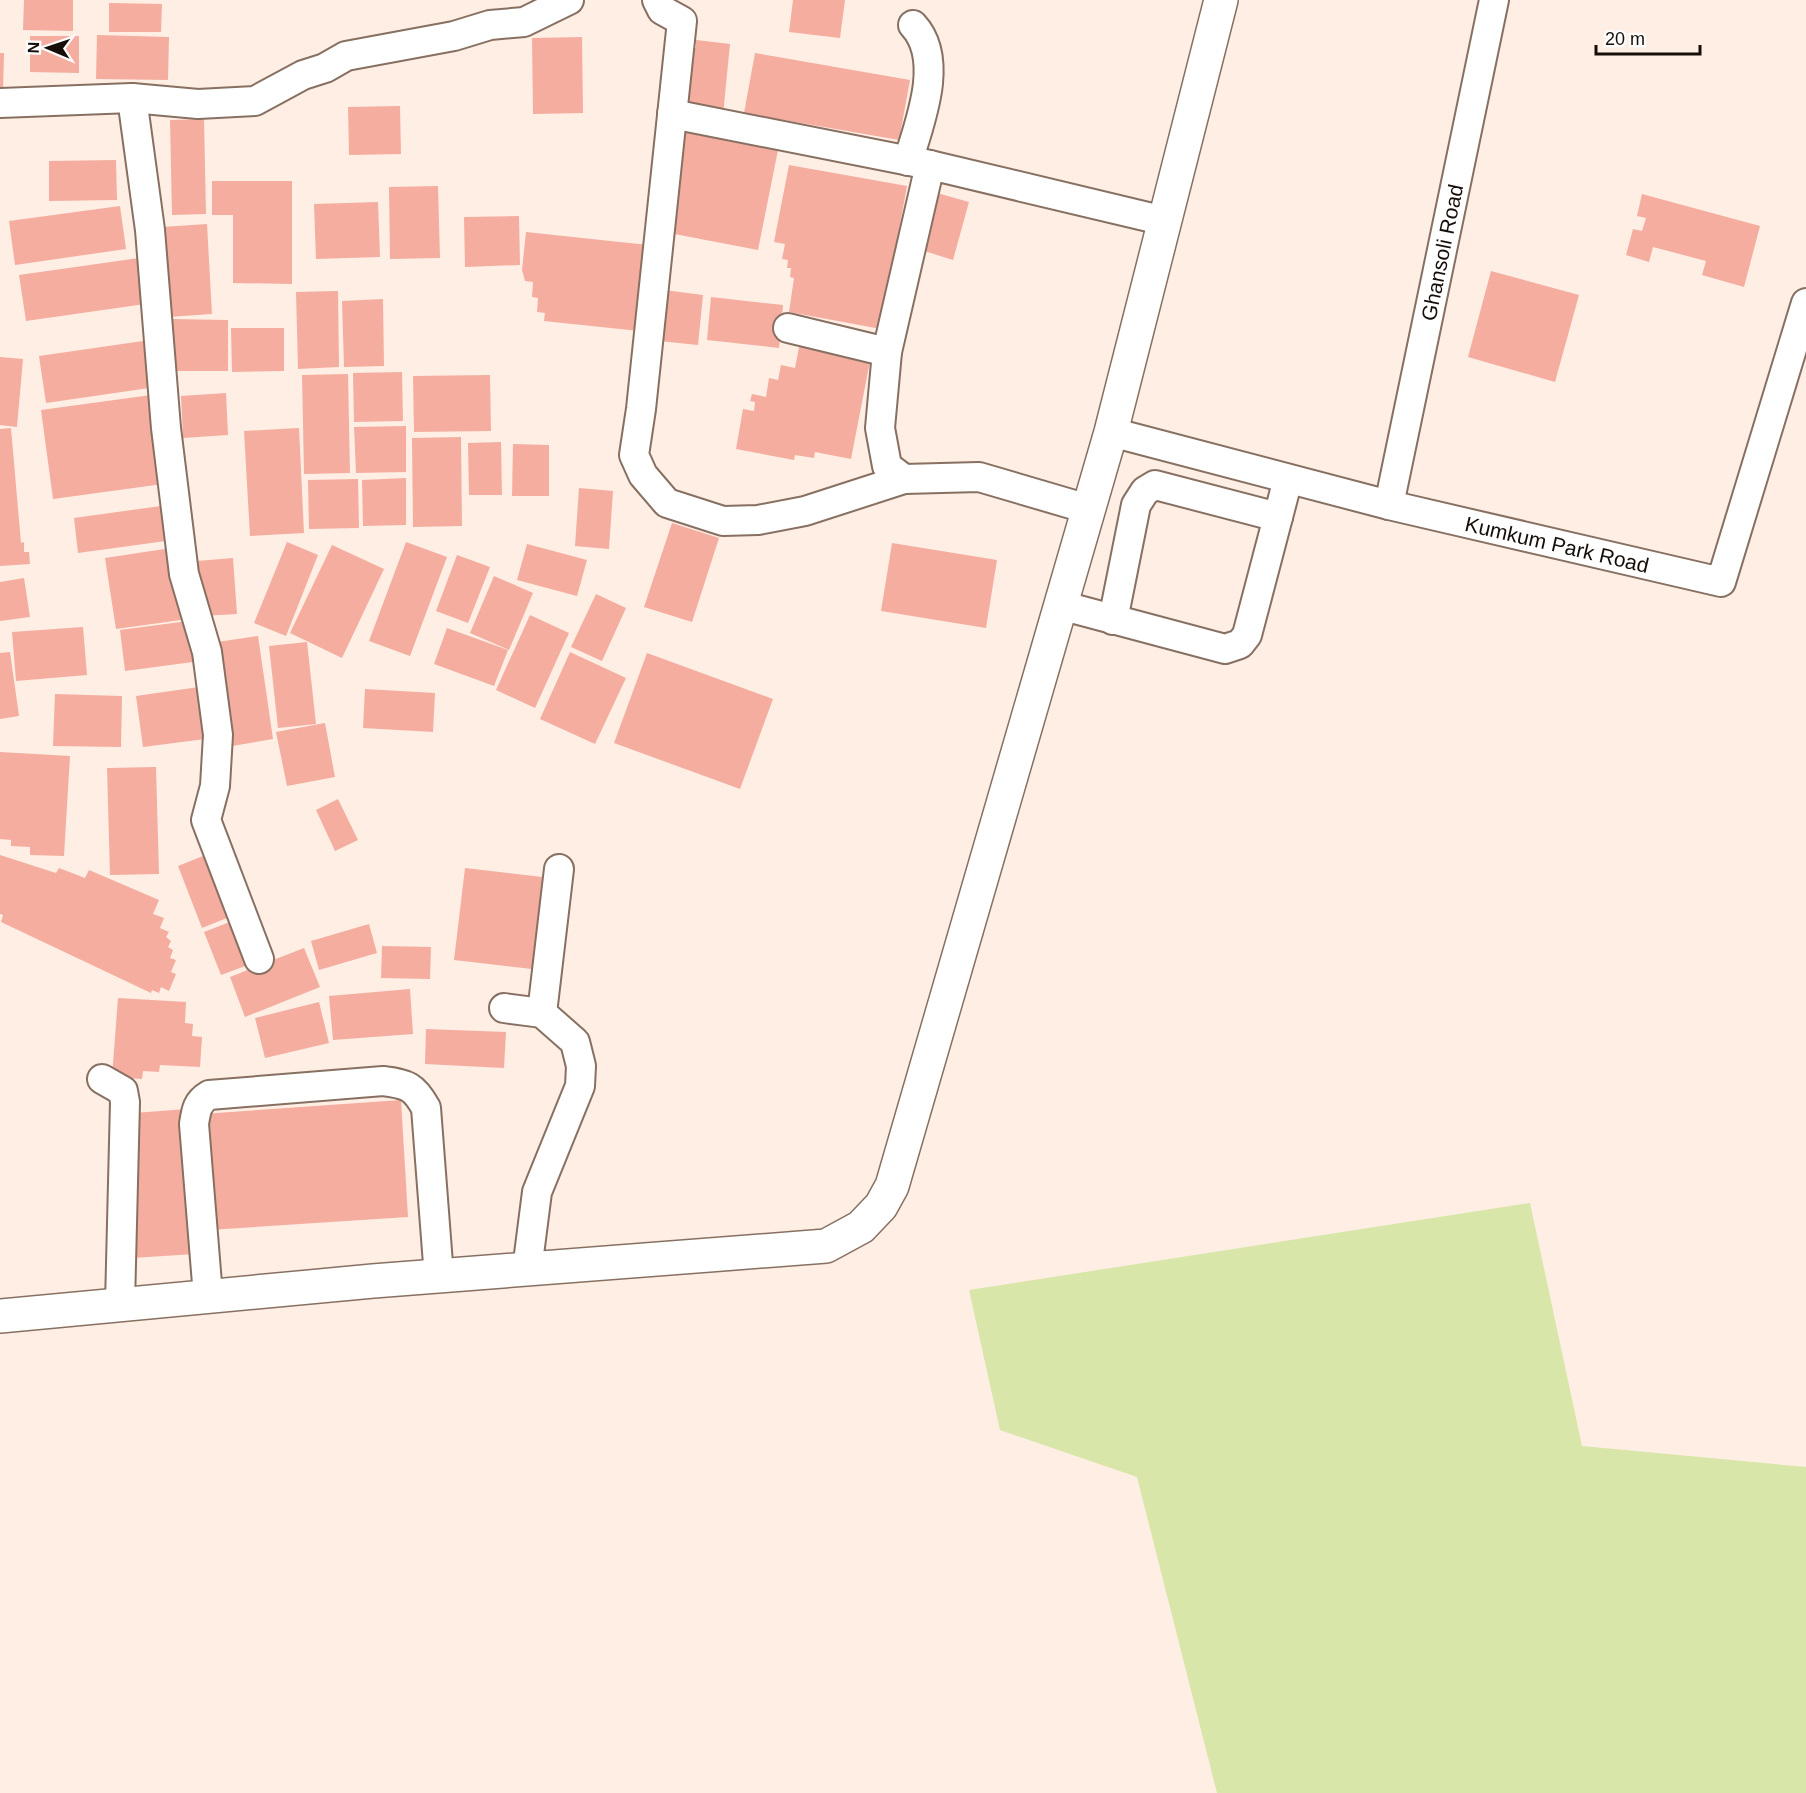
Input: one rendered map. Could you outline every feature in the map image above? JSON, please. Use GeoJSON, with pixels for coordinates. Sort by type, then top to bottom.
{"type":"FeatureCollection","features":[{"type":"Feature","properties":{"kind":"street"},"geometry":{"type":"LineString","coordinates":[[0,103],[132,98],[198,104],[255,101],[303,75],[325,68],[346,56],[454,36],[490,25],[524,22],[569,0]]}},
{"type":"Feature","properties":{"kind":"street"},"geometry":{"type":"LineString","coordinates":[[657,0],[662,10],[681,21],[642,409],[634,455],[643,475],[667,503],[723,521],[758,520],[805,511],[904,479],[978,477],[1088,509]]}},
{"type":"Feature","properties":{"kind":"street"},"geometry":{"type":"LineString","coordinates":[[0,1316],[208,1296],[826,1246],[861,1227],[881,1206],[892,1186],[1111,432],[1221,0]]}},
{"type":"Feature","properties":{"kind":"street","name":"Ghansoli Road"},"geometry":{"type":"LineString","coordinates":[[1389,505],[1494,0]]}},
{"type":"Feature","properties":{"kind":"street"},"geometry":{"type":"LineString","coordinates":[[904,479],[887,466],[880,428],[887,352],[919,163],[918,127],[928,80],[929,57],[921,34],[913,25]]}},
{"type":"Feature","properties":{"kind":"street"},"geometry":{"type":"LineString","coordinates":[[132,98],[150,231],[166,428],[184,574],[207,652],[218,735],[215,786],[206,820],[259,959]]}},
{"type":"Feature","properties":{"kind":"street"},"geometry":{"type":"LineString","coordinates":[[672,114],[919,163],[1165,220]]}},
{"type":"Feature","properties":{"kind":"street","name":"Kumkum Park Road"},"geometry":{"type":"LineString","coordinates":[[1111,432],[1389,505],[1721,582],[1806,303]]}},
{"type":"Feature","properties":{"kind":"street"},"geometry":{"type":"LineString","coordinates":[[788,328],[887,352]]}},
{"type":"Feature","properties":{"kind":"street"},"geometry":{"type":"LineString","coordinates":[[1060,605],[1225,649],[1236,647],[1247,635],[1288,478]]}},
{"type":"Feature","properties":{"kind":"street"},"geometry":{"type":"LineString","coordinates":[[1113,620],[1136,505],[1145,491],[1155,485],[1278,517]]}},
{"type":"Feature","properties":{"kind":"street"},"geometry":{"type":"LineString","coordinates":[[542,1013],[559,869]]}},
{"type":"Feature","properties":{"kind":"street"},"geometry":{"type":"LineString","coordinates":[[504,1008],[542,1013],[574,1042],[580,1066],[580,1086],[537,1191],[527,1270]]}},
{"type":"Feature","properties":{"kind":"street"},"geometry":{"type":"LineString","coordinates":[[102,1079],[123,1091],[125,1102],[120,1304]]}},
{"type":"Feature","properties":{"kind":"street"},"geometry":{"type":"LineString","coordinates":[[208,1296],[194,1124],[196,1108],[208,1095],[383,1081],[406,1084],[419,1095],[426,1108],[439,1277]]}},
{"type":"Feature","properties":{"kind":"green space"},"geometry":{"type":"Polygon","coordinates":[[[1530,1203],[1582,1446],[1806,1467],[1806,1793],[1217,1793],[1137,1477],[1000,1430],[969,1290],[1530,1203]]]}},
{"type":"Feature","properties":{"kind":"building"},"geometry":{"type":"Polygon","coordinates":[[[24,0],[73,0],[73,31],[23,30],[24,0]]]}},
{"type":"Feature","properties":{"kind":"building"},"geometry":{"type":"Polygon","coordinates":[[[793,0],[845,0],[840,38],[789,32],[793,0]]]}},
{"type":"Feature","properties":{"kind":"building"},"geometry":{"type":"Polygon","coordinates":[[[109,3],[162,4],[161,32],[109,32],[109,3]]]}},
{"type":"Feature","properties":{"kind":"building"},"geometry":{"type":"Polygon","coordinates":[[[97,35],[169,37],[168,80],[96,79],[97,35]]]}},
{"type":"Feature","properties":{"kind":"building"},"geometry":{"type":"Polygon","coordinates":[[[30,36],[79,36],[79,73],[30,72],[30,36]]]}},
{"type":"Feature","properties":{"kind":"building"},"geometry":{"type":"Polygon","coordinates":[[[582,37],[583,113],[533,114],[532,38],[582,37]]]}},
{"type":"Feature","properties":{"kind":"building"},"geometry":{"type":"Polygon","coordinates":[[[696,40],[730,44],[723,115],[687,112],[690,78],[688,78],[684,46],[696,48],[696,40]]]}},
{"type":"Feature","properties":{"kind":"building"},"geometry":{"type":"Polygon","coordinates":[[[0,53],[4,53],[3,91],[0,91],[0,53]]]}},
{"type":"Feature","properties":{"kind":"building"},"geometry":{"type":"Polygon","coordinates":[[[755,53],[910,80],[899,140],[744,113],[755,53]]]}},
{"type":"Feature","properties":{"kind":"building"},"geometry":{"type":"Polygon","coordinates":[[[400,106],[401,154],[349,155],[348,107],[400,106]]]}},
{"type":"Feature","properties":{"kind":"building"},"geometry":{"type":"Polygon","coordinates":[[[204,119],[206,214],[172,215],[170,120],[204,119]]]}},
{"type":"Feature","properties":{"kind":"building"},"geometry":{"type":"Polygon","coordinates":[[[685,131],[778,150],[758,250],[664,232],[685,131]]]}},
{"type":"Feature","properties":{"kind":"building"},"geometry":{"type":"Polygon","coordinates":[[[116,160],[117,200],[49,201],[49,161],[116,160]]]}},
{"type":"Feature","properties":{"kind":"building"},"geometry":{"type":"Polygon","coordinates":[[[789,165],[907,186],[881,329],[789,312],[794,278],[790,277],[791,268],[787,268],[788,260],[782,259],[785,244],[774,242],[789,165]]]}},
{"type":"Feature","properties":{"kind":"building"},"geometry":{"type":"Polygon","coordinates":[[[212,181],[292,181],[292,284],[233,283],[233,215],[212,215],[212,181]]]}},
{"type":"Feature","properties":{"kind":"building"},"geometry":{"type":"Polygon","coordinates":[[[438,186],[440,258],[390,259],[389,187],[438,186]]]}},
{"type":"Feature","properties":{"kind":"building"},"geometry":{"type":"Polygon","coordinates":[[[937,193],[969,202],[953,260],[921,250],[937,193]]]}},
{"type":"Feature","properties":{"kind":"building"},"geometry":{"type":"Polygon","coordinates":[[[1642,194],[1760,226],[1744,287],[1702,275],[1706,261],[1653,247],[1649,262],[1626,255],[1633,229],[1642,231],[1646,218],[1637,216],[1642,194]]]}},
{"type":"Feature","properties":{"kind":"building"},"geometry":{"type":"Polygon","coordinates":[[[378,202],[380,257],[316,259],[314,204],[378,202]]]}},
{"type":"Feature","properties":{"kind":"building"},"geometry":{"type":"Polygon","coordinates":[[[120,206],[126,249],[15,265],[9,221],[120,206]]]}},
{"type":"Feature","properties":{"kind":"building"},"geometry":{"type":"Polygon","coordinates":[[[519,216],[520,265],[465,267],[464,217],[519,216]]]}},
{"type":"Feature","properties":{"kind":"building"},"geometry":{"type":"Polygon","coordinates":[[[207,224],[212,314],[168,317],[162,227],[207,224]]]}},
{"type":"Feature","properties":{"kind":"building"},"geometry":{"type":"Polygon","coordinates":[[[526,232],[648,245],[639,331],[544,321],[545,313],[537,312],[538,298],[532,297],[533,282],[525,281],[522,270],[526,232]]]}},
{"type":"Feature","properties":{"kind":"building"},"geometry":{"type":"Polygon","coordinates":[[[139,258],[145,304],[26,321],[19,275],[139,258]]]}},
{"type":"Feature","properties":{"kind":"building"},"geometry":{"type":"Polygon","coordinates":[[[1491,271],[1579,295],[1555,382],[1468,357],[1491,271]]]}},
{"type":"Feature","properties":{"kind":"building"},"geometry":{"type":"Polygon","coordinates":[[[664,290],[703,295],[698,345],[659,341],[664,290]]]}},
{"type":"Feature","properties":{"kind":"building"},"geometry":{"type":"Polygon","coordinates":[[[338,291],[339,367],[298,369],[296,292],[338,291]]]}},
{"type":"Feature","properties":{"kind":"building"},"geometry":{"type":"Polygon","coordinates":[[[711,297],[783,305],[779,348],[707,340],[711,297]]]}},
{"type":"Feature","properties":{"kind":"building"},"geometry":{"type":"Polygon","coordinates":[[[383,299],[384,366],[344,367],[342,301],[383,299]]]}},
{"type":"Feature","properties":{"kind":"building"},"geometry":{"type":"Polygon","coordinates":[[[172,319],[228,320],[228,371],[172,371],[172,319]]]}},
{"type":"Feature","properties":{"kind":"building"},"geometry":{"type":"Polygon","coordinates":[[[231,328],[284,328],[284,371],[232,372],[231,328]]]}},
{"type":"Feature","properties":{"kind":"building"},"geometry":{"type":"Polygon","coordinates":[[[143,341],[149,388],[46,403],[39,356],[143,341]]]}},
{"type":"Feature","properties":{"kind":"building"},"geometry":{"type":"Polygon","coordinates":[[[800,342],[871,356],[851,459],[815,452],[814,458],[795,455],[794,460],[736,449],[743,409],[754,411],[755,402],[750,401],[752,394],[766,397],[769,378],[778,380],[781,365],[795,368],[800,342]]]}},
{"type":"Feature","properties":{"kind":"building"},"geometry":{"type":"Polygon","coordinates":[[[0,357],[23,359],[17,427],[0,425],[0,357]]]}},
{"type":"Feature","properties":{"kind":"building"},"geometry":{"type":"Polygon","coordinates":[[[402,372],[403,421],[354,422],[353,373],[402,372]]]}},
{"type":"Feature","properties":{"kind":"building"},"geometry":{"type":"Polygon","coordinates":[[[348,374],[350,473],[304,474],[302,375],[348,374]]]}},
{"type":"Feature","properties":{"kind":"building"},"geometry":{"type":"Polygon","coordinates":[[[490,375],[491,431],[414,432],[413,376],[490,375]]]}},
{"type":"Feature","properties":{"kind":"building"},"geometry":{"type":"Polygon","coordinates":[[[226,393],[228,435],[183,438],[181,396],[226,393]]]}},
{"type":"Feature","properties":{"kind":"building"},"geometry":{"type":"Polygon","coordinates":[[[151,395],[163,484],[53,499],[41,410],[151,395]]]}},
{"type":"Feature","properties":{"kind":"building"},"geometry":{"type":"Polygon","coordinates":[[[406,426],[406,472],[356,473],[354,427],[406,426]]]}},
{"type":"Feature","properties":{"kind":"building"},"geometry":{"type":"Polygon","coordinates":[[[11,428],[21,543],[24,542],[24,552],[29,552],[30,564],[0,566],[0,429],[11,428]]]}},
{"type":"Feature","properties":{"kind":"building"},"geometry":{"type":"Polygon","coordinates":[[[299,428],[304,533],[250,536],[244,431],[299,428]]]}},
{"type":"Feature","properties":{"kind":"building"},"geometry":{"type":"Polygon","coordinates":[[[461,437],[462,526],[413,527],[412,438],[461,437]]]}},
{"type":"Feature","properties":{"kind":"building"},"geometry":{"type":"Polygon","coordinates":[[[501,442],[502,495],[469,495],[468,443],[501,442]]]}},
{"type":"Feature","properties":{"kind":"building"},"geometry":{"type":"Polygon","coordinates":[[[513,444],[549,445],[549,496],[512,496],[513,444]]]}},
{"type":"Feature","properties":{"kind":"building"},"geometry":{"type":"Polygon","coordinates":[[[406,478],[406,525],[363,526],[362,480],[406,478]]]}},
{"type":"Feature","properties":{"kind":"building"},"geometry":{"type":"Polygon","coordinates":[[[358,479],[359,528],[309,529],[308,480],[358,479]]]}},
{"type":"Feature","properties":{"kind":"building"},"geometry":{"type":"Polygon","coordinates":[[[579,488],[613,491],[609,549],[575,546],[579,488]]]}},
{"type":"Feature","properties":{"kind":"building"},"geometry":{"type":"Polygon","coordinates":[[[168,505],[173,540],[78,553],[74,518],[168,505]]]}},
{"type":"Feature","properties":{"kind":"building"},"geometry":{"type":"Polygon","coordinates":[[[672,523],[719,538],[692,622],[644,607],[672,523]]]}},
{"type":"Feature","properties":{"kind":"building"},"geometry":{"type":"Polygon","coordinates":[[[287,542],[318,555],[286,636],[254,623],[287,542]]]}},
{"type":"Feature","properties":{"kind":"building"},"geometry":{"type":"Polygon","coordinates":[[[406,542],[447,557],[410,656],[369,641],[406,542]]]}},
{"type":"Feature","properties":{"kind":"building"},"geometry":{"type":"Polygon","coordinates":[[[892,543],[997,560],[986,628],[881,611],[892,543]]]}},
{"type":"Feature","properties":{"kind":"building"},"geometry":{"type":"Polygon","coordinates":[[[527,544],[587,560],[577,596],[517,580],[527,544]]]}},
{"type":"Feature","properties":{"kind":"building"},"geometry":{"type":"Polygon","coordinates":[[[332,545],[384,569],[342,658],[290,633],[332,545]]]}},
{"type":"Feature","properties":{"kind":"building"},"geometry":{"type":"Polygon","coordinates":[[[171,548],[181,620],[116,629],[105,558],[171,548]]]}},
{"type":"Feature","properties":{"kind":"building"},"geometry":{"type":"Polygon","coordinates":[[[457,555],[490,567],[468,623],[436,611],[457,555]]]}},
{"type":"Feature","properties":{"kind":"building"},"geometry":{"type":"Polygon","coordinates":[[[233,558],[237,614],[201,616],[197,561],[233,558]]]}},
{"type":"Feature","properties":{"kind":"building"},"geometry":{"type":"Polygon","coordinates":[[[494,576],[533,593],[509,650],[470,633],[494,576]]]}},
{"type":"Feature","properties":{"kind":"building"},"geometry":{"type":"Polygon","coordinates":[[[24,578],[30,617],[0,621],[0,582],[24,578]]]}},
{"type":"Feature","properties":{"kind":"building"},"geometry":{"type":"Polygon","coordinates":[[[596,594],[626,608],[602,661],[571,647],[596,594]]]}},
{"type":"Feature","properties":{"kind":"building"},"geometry":{"type":"Polygon","coordinates":[[[530,615],[569,633],[535,708],[496,690],[530,615]]]}},
{"type":"Feature","properties":{"kind":"building"},"geometry":{"type":"Polygon","coordinates":[[[188,621],[193,662],[125,671],[120,630],[188,621]]]}},
{"type":"Feature","properties":{"kind":"building"},"geometry":{"type":"Polygon","coordinates":[[[83,627],[87,675],[16,681],[12,632],[83,627]]]}},
{"type":"Feature","properties":{"kind":"building"},"geometry":{"type":"Polygon","coordinates":[[[447,628],[508,650],[494,686],[434,664],[447,628]]]}},
{"type":"Feature","properties":{"kind":"building"},"geometry":{"type":"Polygon","coordinates":[[[258,636],[273,739],[226,747],[211,643],[258,636]]]}},
{"type":"Feature","properties":{"kind":"building"},"geometry":{"type":"Polygon","coordinates":[[[307,642],[316,724],[278,728],[269,646],[307,642]]]}},
{"type":"Feature","properties":{"kind":"building"},"geometry":{"type":"Polygon","coordinates":[[[10,652],[19,716],[0,719],[0,653],[10,652]]]}},
{"type":"Feature","properties":{"kind":"building"},"geometry":{"type":"Polygon","coordinates":[[[570,652],[626,678],[595,744],[540,719],[570,652]]]}},
{"type":"Feature","properties":{"kind":"building"},"geometry":{"type":"Polygon","coordinates":[[[647,653],[773,699],[740,789],[614,743],[647,653]]]}},
{"type":"Feature","properties":{"kind":"building"},"geometry":{"type":"Polygon","coordinates":[[[206,686],[213,738],[143,747],[136,696],[206,686]]]}},
{"type":"Feature","properties":{"kind":"building"},"geometry":{"type":"Polygon","coordinates":[[[365,689],[435,693],[433,732],[363,728],[365,689]]]}},
{"type":"Feature","properties":{"kind":"building"},"geometry":{"type":"Polygon","coordinates":[[[55,694],[122,696],[121,747],[53,746],[55,694]]]}},
{"type":"Feature","properties":{"kind":"building"},"geometry":{"type":"Polygon","coordinates":[[[325,723],[335,777],[287,786],[276,732],[325,723]]]}},
{"type":"Feature","properties":{"kind":"building"},"geometry":{"type":"Polygon","coordinates":[[[0,752],[70,756],[64,856],[30,855],[30,847],[11,846],[11,840],[0,839],[0,752]]]}},
{"type":"Feature","properties":{"kind":"building"},"geometry":{"type":"Polygon","coordinates":[[[156,767],[159,874],[110,875],[107,768],[156,767]]]}},
{"type":"Feature","properties":{"kind":"building"},"geometry":{"type":"Polygon","coordinates":[[[338,799],[358,840],[335,851],[316,810],[338,799]]]}},
{"type":"Feature","properties":{"kind":"building"},"geometry":{"type":"Polygon","coordinates":[[[213,852],[237,914],[202,928],[178,866],[213,852]]]}},
{"type":"Feature","properties":{"kind":"building"},"geometry":{"type":"Polygon","coordinates":[[[0,855],[56,873],[59,868],[85,878],[89,870],[159,900],[153,914],[164,918],[160,928],[169,932],[166,937],[171,941],[168,947],[173,950],[170,958],[176,960],[171,972],[176,974],[169,991],[161,987],[159,993],[152,990],[151,993],[1,922],[3,915],[0,914],[0,855]]]}},
{"type":"Feature","properties":{"kind":"building"},"geometry":{"type":"Polygon","coordinates":[[[465,868],[551,878],[540,970],[454,960],[465,868]]]}},
{"type":"Feature","properties":{"kind":"building"},"geometry":{"type":"Polygon","coordinates":[[[240,918],[256,962],[221,975],[204,932],[240,918]]]}},
{"type":"Feature","properties":{"kind":"building"},"geometry":{"type":"Polygon","coordinates":[[[369,924],[377,953],[319,970],[311,941],[369,924]]]}},
{"type":"Feature","properties":{"kind":"building"},"geometry":{"type":"Polygon","coordinates":[[[382,946],[431,947],[430,979],[381,978],[382,946]]]}},
{"type":"Feature","properties":{"kind":"building"},"geometry":{"type":"Polygon","coordinates":[[[304,948],[320,987],[245,1017],[230,977],[304,948]]]}},
{"type":"Feature","properties":{"kind":"building"},"geometry":{"type":"Polygon","coordinates":[[[410,989],[413,1034],[333,1040],[329,996],[410,989]]]}},
{"type":"Feature","properties":{"kind":"building"},"geometry":{"type":"Polygon","coordinates":[[[118,998],[186,1002],[185,1023],[193,1024],[192,1036],[202,1037],[200,1067],[160,1065],[159,1072],[143,1071],[142,1079],[112,1077],[118,998]]]}},
{"type":"Feature","properties":{"kind":"building"},"geometry":{"type":"Polygon","coordinates":[[[319,1002],[329,1043],[265,1058],[255,1018],[319,1002]]]}},
{"type":"Feature","properties":{"kind":"building"},"geometry":{"type":"Polygon","coordinates":[[[426,1029],[506,1032],[504,1068],[425,1064],[426,1029]]]}},
{"type":"Feature","properties":{"kind":"building"},"geometry":{"type":"Polygon","coordinates":[[[401,1100],[408,1217],[209,1230],[202,1114],[401,1100]]]}},
{"type":"Feature","properties":{"kind":"building"},"geometry":{"type":"Polygon","coordinates":[[[187,1109],[195,1254],[132,1258],[134,1113],[187,1109]]]}}]}
